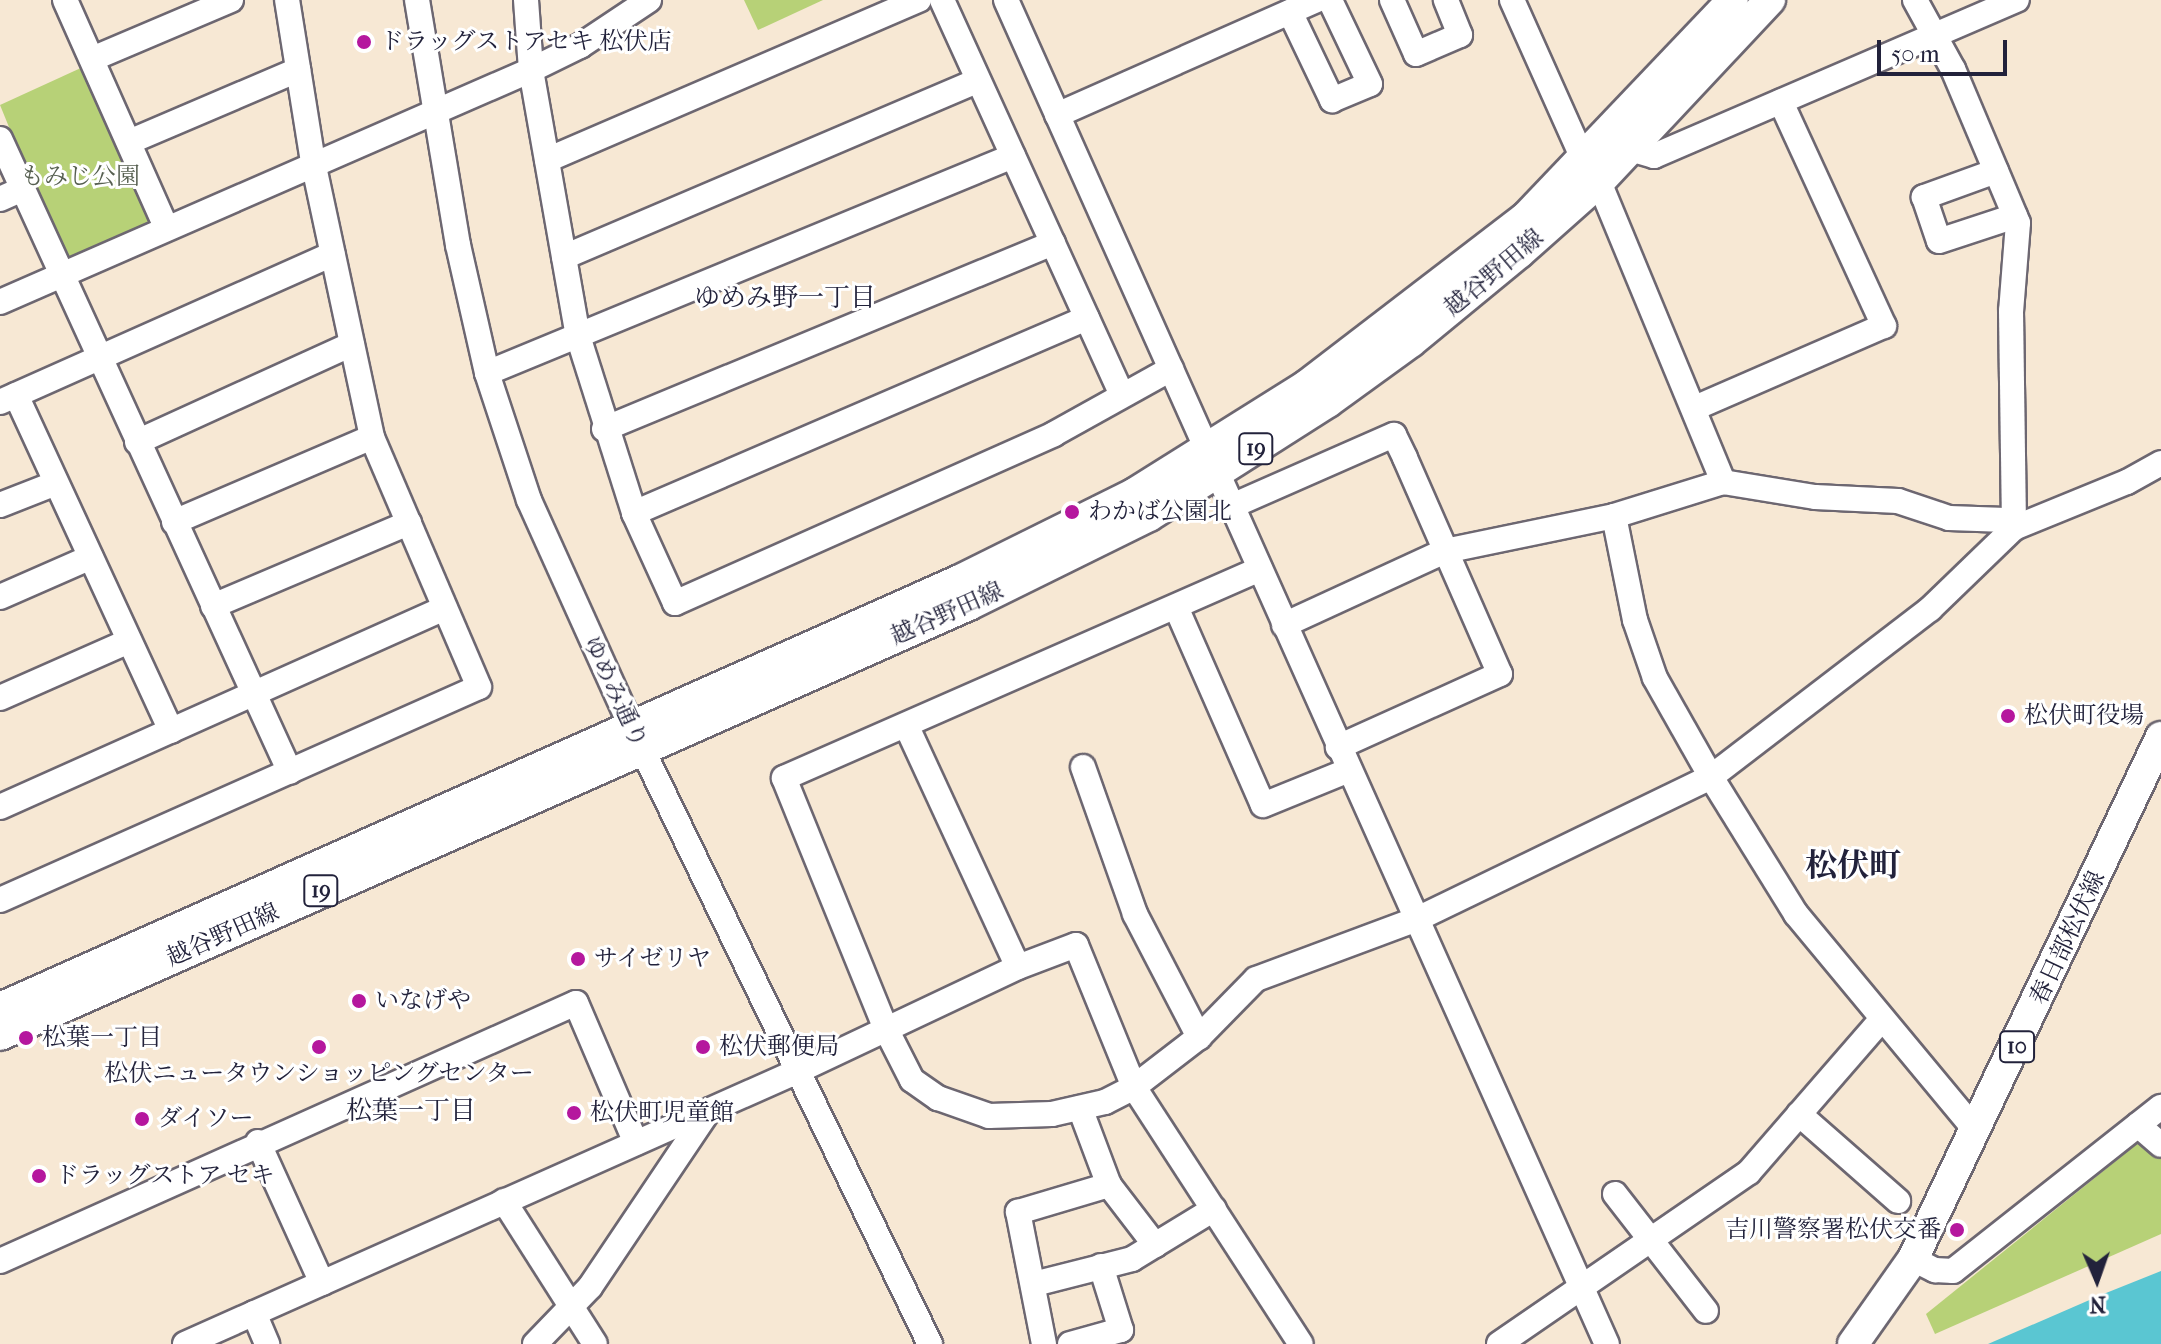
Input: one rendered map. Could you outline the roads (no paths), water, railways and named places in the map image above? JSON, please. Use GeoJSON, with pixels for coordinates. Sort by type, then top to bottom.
{"type":"FeatureCollection","features":[{"type":"Feature","properties":{"kind":"main road","name":"越谷野田線"},"geometry":{"type":"LineString","coordinates":[[0,1008],[1067,560],[1213,462],[1411,342],[1591,171],[1733,0]]}},
{"type":"Feature","properties":{"kind":"main road","name":"越谷野田線"},"geometry":{"type":"LineString","coordinates":[[1591,171],[1630,149],[1770,0]]}},
{"type":"Feature","properties":{"kind":"main road","name":"春日部松伏線"},"geometry":{"type":"LineString","coordinates":[[1853,1344],[1913,1259],[2161,737]]}},
{"type":"Feature","properties":{"kind":"main road","name":"越谷野田線"},"geometry":{"type":"LineString","coordinates":[[0,1035],[637,739]]}},
{"type":"Feature","properties":{"kind":"street"},"geometry":{"type":"LineString","coordinates":[[65,0],[166,227]]}},
{"type":"Feature","properties":{"kind":"street"},"geometry":{"type":"LineString","coordinates":[[92,59],[231,0]]}},
{"type":"Feature","properties":{"kind":"street"},"geometry":{"type":"LineString","coordinates":[[0,900],[479,687],[372,437],[313,162],[287,0]]}},
{"type":"Feature","properties":{"kind":"street","name":"ゆめみ通り"},"geometry":{"type":"LineString","coordinates":[[417,0],[435,109],[487,373],[529,500],[637,739],[930,1344]]}},
{"type":"Feature","properties":{"kind":"street"},"geometry":{"type":"LineString","coordinates":[[526,0],[531,70],[578,336],[604,429],[634,513],[675,603],[1054,434],[1171,369]]}},
{"type":"Feature","properties":{"kind":"street"},"geometry":{"type":"LineString","coordinates":[[547,160],[919,0]]}},
{"type":"Feature","properties":{"kind":"street"},"geometry":{"type":"LineString","coordinates":[[942,0],[1122,395]]}},
{"type":"Feature","properties":{"kind":"street"},"geometry":{"type":"LineString","coordinates":[[1006,0],[1607,1344]]}},
{"type":"Feature","properties":{"kind":"street"},"geometry":{"type":"LineString","coordinates":[[1057,115],[1317,0]]}},
{"type":"Feature","properties":{"kind":"street"},"geometry":{"type":"LineString","coordinates":[[1290,12],[1332,100],[1370,84],[1330,0]]}},
{"type":"Feature","properties":{"kind":"street"},"geometry":{"type":"LineString","coordinates":[[1392,0],[1416,54],[1460,35],[1446,0]]}},
{"type":"Feature","properties":{"kind":"street"},"geometry":{"type":"LineString","coordinates":[[1512,0],[1695,408],[1723,482]]}},
{"type":"Feature","properties":{"kind":"street"},"geometry":{"type":"LineString","coordinates":[[1915,0],[1932,39],[1953,69],[2015,216],[2010,430],[2014,528]]}},
{"type":"Feature","properties":{"kind":"street"},"geometry":{"type":"LineString","coordinates":[[1630,149],[1654,156],[2017,0]]}},
{"type":"Feature","properties":{"kind":"street"},"geometry":{"type":"LineString","coordinates":[[0,302],[313,162],[531,70],[645,2]]}},
{"type":"Feature","properties":{"kind":"street"},"geometry":{"type":"LineString","coordinates":[[129,142],[298,70]]}},
{"type":"Feature","properties":{"kind":"street"},"geometry":{"type":"LineString","coordinates":[[564,257],[978,80]]}},
{"type":"Feature","properties":{"kind":"street"},"geometry":{"type":"LineString","coordinates":[[1695,408],[1884,326],[1781,102]]}},
{"type":"Feature","properties":{"kind":"street"},"geometry":{"type":"LineString","coordinates":[[0,139],[11,194],[60,275],[290,772]]}},
{"type":"Feature","properties":{"kind":"street"},"geometry":{"type":"LineString","coordinates":[[487,373],[1013,156]]}},
{"type":"Feature","properties":{"kind":"street"},"geometry":{"type":"LineString","coordinates":[[1996,171],[1924,197],[1939,241],[2015,216]]}},
{"type":"Feature","properties":{"kind":"street"},"geometry":{"type":"LineString","coordinates":[[604,429],[1053,243]]}},
{"type":"Feature","properties":{"kind":"street"},"geometry":{"type":"LineString","coordinates":[[171,731],[56,483],[8,398],[333,254]]}},
{"type":"Feature","properties":{"kind":"street"},"geometry":{"type":"LineString","coordinates":[[634,513],[1087,318]]}},
{"type":"Feature","properties":{"kind":"street"},"geometry":{"type":"LineString","coordinates":[[137,442],[352,344]]}},
{"type":"Feature","properties":{"kind":"street"},"geometry":{"type":"LineString","coordinates":[[1232,506],[1394,435],[1500,674],[1338,747]]}},
{"type":"Feature","properties":{"kind":"street"},"geometry":{"type":"LineString","coordinates":[[174,522],[372,437]]}},
{"type":"Feature","properties":{"kind":"street"},"geometry":{"type":"LineString","coordinates":[[1260,569],[907,727],[784,778],[886,1029],[912,1080],[960,1109],[989,1116],[1080,1108],[1134,1087],[1199,1037],[1256,979],[1415,920],[1711,777],[1930,609],[2014,528],[2127,482],[2161,463]]}},
{"type":"Feature","properties":{"kind":"street"},"geometry":{"type":"LineString","coordinates":[[1284,625],[1445,551],[1614,516],[1723,482],[1815,497],[1898,501],[1949,518],[2006,520],[2014,528]]}},
{"type":"Feature","properties":{"kind":"street"},"geometry":{"type":"LineString","coordinates":[[0,505],[56,483]]}},
{"type":"Feature","properties":{"kind":"street"},"geometry":{"type":"LineString","coordinates":[[1614,516],[1635,620],[1655,678],[1711,777],[1796,914],[1976,1131]]}},
{"type":"Feature","properties":{"kind":"street"},"geometry":{"type":"LineString","coordinates":[[213,606],[409,523]]}},
{"type":"Feature","properties":{"kind":"street"},"geometry":{"type":"LineString","coordinates":[[0,597],[91,557]]}},
{"type":"Feature","properties":{"kind":"street"},"geometry":{"type":"LineString","coordinates":[[1176,607],[1263,805],[1349,770]]}},
{"type":"Feature","properties":{"kind":"street"},"geometry":{"type":"LineString","coordinates":[[0,807],[445,608]]}},
{"type":"Feature","properties":{"kind":"street"},"geometry":{"type":"LineString","coordinates":[[0,698],[129,641]]}},
{"type":"Feature","properties":{"kind":"street"},"geometry":{"type":"LineString","coordinates":[[907,727],[1018,967]]}},
{"type":"Feature","properties":{"kind":"street"},"geometry":{"type":"LineString","coordinates":[[1083,767],[1135,914],[1199,1037]]}},
{"type":"Feature","properties":{"kind":"street"},"geometry":{"type":"LineString","coordinates":[[185,1344],[798,1071],[1018,967],[1076,945],[1134,1087],[1301,1344]]}},
{"type":"Feature","properties":{"kind":"street"},"geometry":{"type":"LineString","coordinates":[[0,1261],[258,1142],[576,1003],[636,1143]]}},
{"type":"Feature","properties":{"kind":"street"},"geometry":{"type":"LineString","coordinates":[[1499,1344],[1749,1172],[1881,1020]]}},
{"type":"Feature","properties":{"kind":"street"},"geometry":{"type":"LineString","coordinates":[[1913,1259],[1935,1270],[1953,1271],[2161,1107]]}},
{"type":"Feature","properties":{"kind":"street"},"geometry":{"type":"LineString","coordinates":[[1080,1108],[1109,1185],[1155,1245]]}},
{"type":"Feature","properties":{"kind":"street"},"geometry":{"type":"LineString","coordinates":[[535,1344],[590,1287],[709,1110]]}},
{"type":"Feature","properties":{"kind":"street"},"geometry":{"type":"LineString","coordinates":[[1799,1114],[1898,1201]]}},
{"type":"Feature","properties":{"kind":"street"},"geometry":{"type":"LineString","coordinates":[[2138,1125],[2161,1145]]}},
{"type":"Feature","properties":{"kind":"street"},"geometry":{"type":"LineString","coordinates":[[258,1142],[322,1283]]}},
{"type":"Feature","properties":{"kind":"street"},"geometry":{"type":"LineString","coordinates":[[1044,1344],[1018,1212],[1109,1185]]}},
{"type":"Feature","properties":{"kind":"street"},"geometry":{"type":"LineString","coordinates":[[1615,1194],[1706,1311]]}},
{"type":"Feature","properties":{"kind":"street"},"geometry":{"type":"LineString","coordinates":[[504,1201],[595,1344]]}},
{"type":"Feature","properties":{"kind":"street"},"geometry":{"type":"LineString","coordinates":[[1034,1284],[1132,1259],[1214,1209]]}},
{"type":"Feature","properties":{"kind":"street"},"geometry":{"type":"LineString","coordinates":[[1070,1344],[1121,1330],[1101,1266]]}},
{"type":"Feature","properties":{"kind":"street"},"geometry":{"type":"LineString","coordinates":[[254,1313],[267,1344]]}},
{"type":"Feature","properties":{"kind":"water"},"geometry":{"type":"Polygon","coordinates":[[[2161,1271],[2161,1344],[1988,1344],[2101,1295],[2161,1271]]]}},
{"type":"Feature","properties":{"kind":"place","name":"ドラッグストアセキ 松伏店"},"geometry":{"type":"Point","coordinates":[364,42]}},
{"type":"Feature","properties":{"kind":"place","name":"わかば公園北"},"geometry":{"type":"Point","coordinates":[1072,512]}},
{"type":"Feature","properties":{"kind":"place","name":"松伏町役場"},"geometry":{"type":"Point","coordinates":[2008,716]}},
{"type":"Feature","properties":{"kind":"place","name":"サイゼリヤ"},"geometry":{"type":"Point","coordinates":[578,959]}},
{"type":"Feature","properties":{"kind":"place","name":"いなげや"},"geometry":{"type":"Point","coordinates":[359,1001]}},
{"type":"Feature","properties":{"kind":"place","name":"松葉一丁目"},"geometry":{"type":"Point","coordinates":[26,1038]}},
{"type":"Feature","properties":{"kind":"place","name":"松伏ニュータウンショッピングセンター"},"geometry":{"type":"Point","coordinates":[319,1047]}},
{"type":"Feature","properties":{"kind":"place","name":"松伏郵便局"},"geometry":{"type":"Point","coordinates":[703,1047]}},
{"type":"Feature","properties":{"kind":"place","name":"松伏町児童館"},"geometry":{"type":"Point","coordinates":[574,1113]}},
{"type":"Feature","properties":{"kind":"place","name":"ダイソー"},"geometry":{"type":"Point","coordinates":[142,1119]}},
{"type":"Feature","properties":{"kind":"place","name":"ドラッグストア セキ"},"geometry":{"type":"Point","coordinates":[39,1176]}},
{"type":"Feature","properties":{"kind":"place","name":"吉川警察署松伏交番"},"geometry":{"type":"Point","coordinates":[1957,1230]}},
{"type":"Feature","properties":{"kind":"district","name":"ゆめみ野一丁目"},"geometry":{"type":"Point","coordinates":[785,298]}},
{"type":"Feature","properties":{"kind":"district","name":"松伏町"},"geometry":{"type":"Point","coordinates":[1853,866]}},
{"type":"Feature","properties":{"kind":"district","name":"松葉一丁目"},"geometry":{"type":"Point","coordinates":[411,1111]}},
{"type":"Feature","properties":{"kind":"park label","name":"もみじ公園"},"geometry":{"type":"Point","coordinates":[80,177]}}]}
